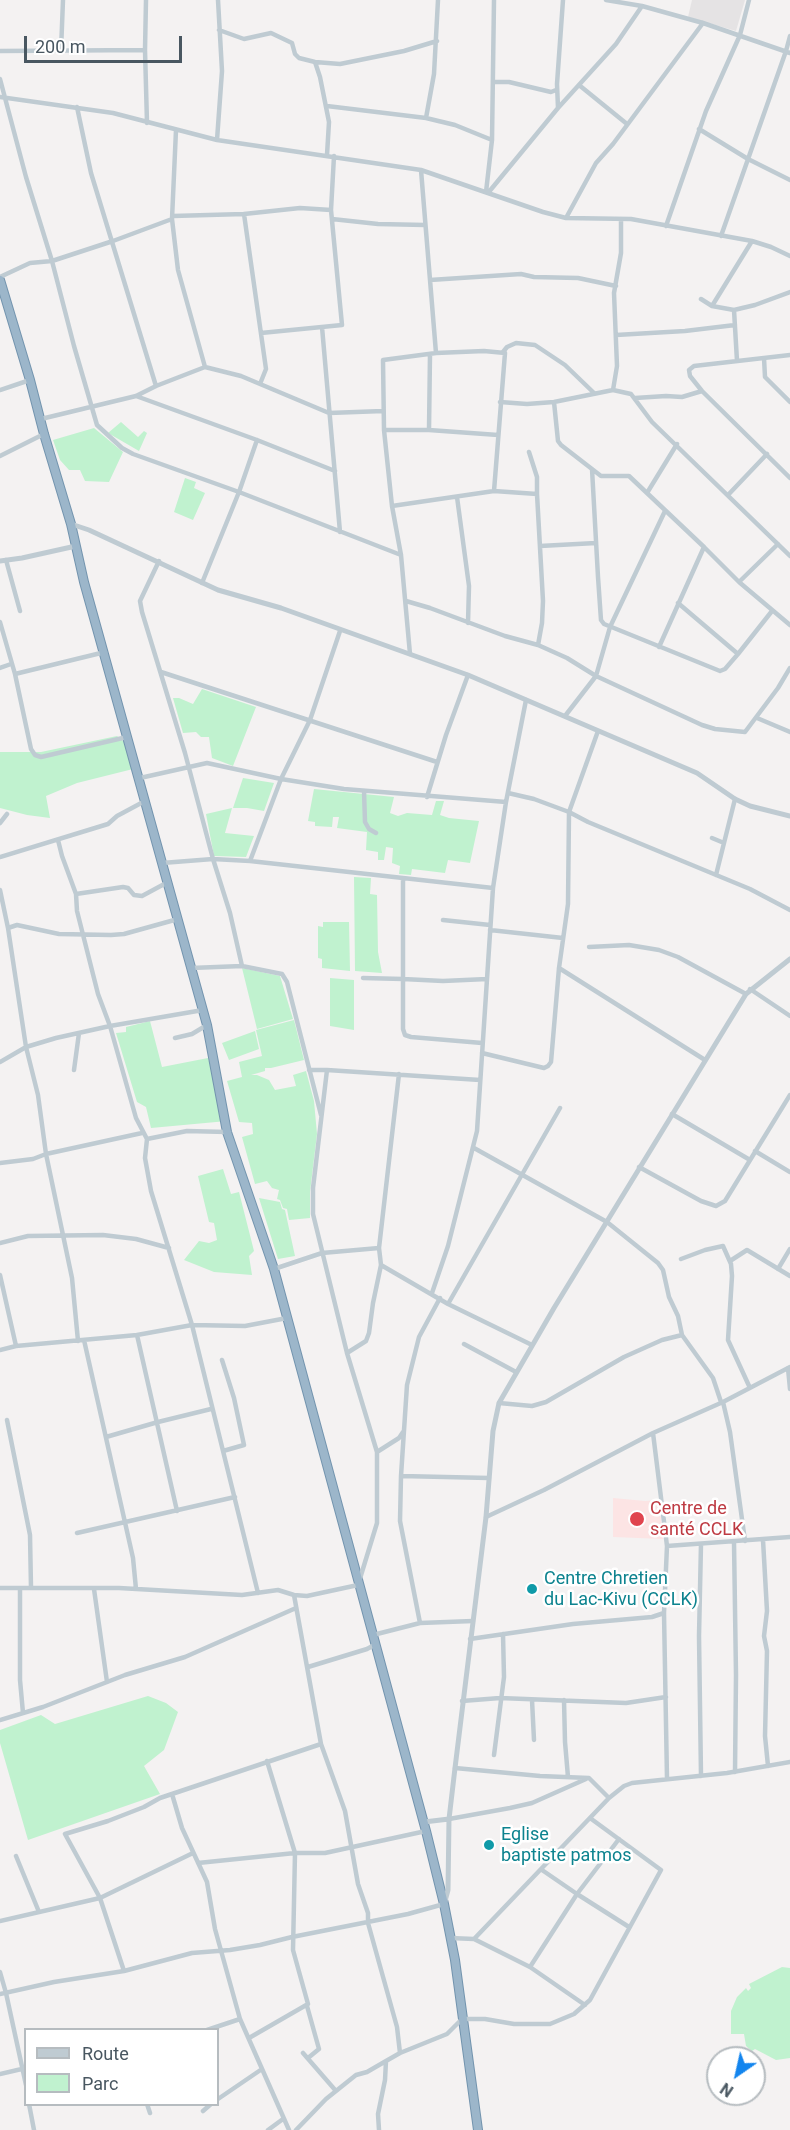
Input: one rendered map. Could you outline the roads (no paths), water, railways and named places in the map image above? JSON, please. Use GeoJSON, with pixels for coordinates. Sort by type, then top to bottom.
{"type":"FeatureCollection","features":[{"type":"Feature","properties":{"kind":"highway"},"geometry":{"type":"LineString","coordinates":[[0,278],[71,524],[207,1025],[227,1132],[274,1269],[424,1822],[450,1938],[478,2130]]}},
{"type":"Feature","properties":{"kind":"street"},"geometry":{"type":"LineString","coordinates":[[61,51],[63,0]]}},
{"type":"Feature","properties":{"kind":"street"},"geometry":{"type":"LineString","coordinates":[[146,0],[147,123]]}},
{"type":"Feature","properties":{"kind":"street"},"geometry":{"type":"LineString","coordinates":[[217,140],[222,82],[218,0]]}},
{"type":"Feature","properties":{"kind":"street"},"geometry":{"type":"LineString","coordinates":[[426,118],[434,74],[438,0]]}},
{"type":"Feature","properties":{"kind":"street"},"geometry":{"type":"LineString","coordinates":[[487,193],[492,140],[494,0]]}},
{"type":"Feature","properties":{"kind":"street"},"geometry":{"type":"LineString","coordinates":[[558,108],[556,90],[563,0]]}},
{"type":"Feature","properties":{"kind":"street"},"geometry":{"type":"LineString","coordinates":[[608,0],[642,6],[703,22],[788,52]]}},
{"type":"Feature","properties":{"kind":"street"},"geometry":{"type":"LineString","coordinates":[[666,226],[699,129],[740,35],[749,0]]}},
{"type":"Feature","properties":{"kind":"street"},"geometry":{"type":"LineString","coordinates":[[487,193],[558,108],[616,44],[642,6]]}},
{"type":"Feature","properties":{"kind":"street"},"geometry":{"type":"LineString","coordinates":[[566,218],[587,176],[703,22]]}},
{"type":"Feature","properties":{"kind":"street"},"geometry":{"type":"LineString","coordinates":[[219,30],[244,39],[271,33],[292,43],[297,57],[315,62],[340,64],[374,58],[437,41]]}},
{"type":"Feature","properties":{"kind":"street"},"geometry":{"type":"LineString","coordinates":[[721,236],[788,52],[790,36]]}},
{"type":"Feature","properties":{"kind":"street"},"geometry":{"type":"LineString","coordinates":[[0,51],[145,50]]}},
{"type":"Feature","properties":{"kind":"street"},"geometry":{"type":"LineString","coordinates":[[315,62],[330,126],[327,155]]}},
{"type":"Feature","properties":{"kind":"street"},"geometry":{"type":"LineString","coordinates":[[0,79],[3,98],[52,261],[97,425],[132,454],[239,492],[401,555]]}},
{"type":"Feature","properties":{"kind":"street"},"geometry":{"type":"LineString","coordinates":[[494,82],[509,82],[551,92],[556,90]]}},
{"type":"Feature","properties":{"kind":"street"},"geometry":{"type":"LineString","coordinates":[[579,85],[627,124]]}},
{"type":"Feature","properties":{"kind":"street"},"geometry":{"type":"LineString","coordinates":[[3,98],[113,113],[217,140],[422,170],[566,218],[621,219],[666,226],[752,241],[790,256]]}},
{"type":"Feature","properties":{"kind":"street"},"geometry":{"type":"LineString","coordinates":[[327,106],[426,118],[452,124],[492,140]]}},
{"type":"Feature","properties":{"kind":"street"},"geometry":{"type":"LineString","coordinates":[[77,107],[91,172],[156,386]]}},
{"type":"Feature","properties":{"kind":"street"},"geometry":{"type":"LineString","coordinates":[[699,129],[748,159],[790,180]]}},
{"type":"Feature","properties":{"kind":"street"},"geometry":{"type":"LineString","coordinates":[[176,130],[172,217],[181,283],[205,368]]}},
{"type":"Feature","properties":{"kind":"street"},"geometry":{"type":"LineString","coordinates":[[261,333],[342,325],[331,210],[334,156]]}},
{"type":"Feature","properties":{"kind":"street"},"geometry":{"type":"LineString","coordinates":[[422,170],[436,353]]}},
{"type":"Feature","properties":{"kind":"street"},"geometry":{"type":"LineString","coordinates":[[0,278],[33,262],[52,261],[113,241],[172,217],[244,214],[300,208],[331,210]]}},
{"type":"Feature","properties":{"kind":"street"},"geometry":{"type":"LineString","coordinates":[[244,214],[266,369],[260,384]]}},
{"type":"Feature","properties":{"kind":"street"},"geometry":{"type":"LineString","coordinates":[[332,219],[378,224],[425,225]]}},
{"type":"Feature","properties":{"kind":"street"},"geometry":{"type":"LineString","coordinates":[[613,390],[617,366],[614,293],[621,253],[621,219]]}},
{"type":"Feature","properties":{"kind":"street"},"geometry":{"type":"LineString","coordinates":[[712,306],[752,241]]}},
{"type":"Feature","properties":{"kind":"street"},"geometry":{"type":"LineString","coordinates":[[430,280],[521,274],[534,277],[578,278],[616,286]]}},
{"type":"Feature","properties":{"kind":"street"},"geometry":{"type":"LineString","coordinates":[[701,299],[712,306],[734,310],[790,292]]}},
{"type":"Feature","properties":{"kind":"street"},"geometry":{"type":"LineString","coordinates":[[734,310],[737,361]]}},
{"type":"Feature","properties":{"kind":"street"},"geometry":{"type":"LineString","coordinates":[[616,335],[735,326]]}},
{"type":"Feature","properties":{"kind":"street"},"geometry":{"type":"LineString","coordinates":[[322,327],[340,532]]}},
{"type":"Feature","properties":{"kind":"street"},"geometry":{"type":"LineString","coordinates":[[503,352],[507,347],[516,343],[535,345],[565,365],[594,393]]}},
{"type":"Feature","properties":{"kind":"street"},"geometry":{"type":"LineString","coordinates":[[410,654],[401,555],[392,506],[384,430],[383,360],[436,353],[503,352]]}},
{"type":"Feature","properties":{"kind":"street"},"geometry":{"type":"LineString","coordinates":[[494,491],[506,354],[503,352]]}},
{"type":"Feature","properties":{"kind":"street"},"geometry":{"type":"LineString","coordinates":[[429,430],[430,354]]}},
{"type":"Feature","properties":{"kind":"street"},"geometry":{"type":"LineString","coordinates":[[790,355],[692,366],[689,370],[690,376],[702,391],[790,478]]}},
{"type":"Feature","properties":{"kind":"street"},"geometry":{"type":"LineString","coordinates":[[764,358],[765,377],[790,402]]}},
{"type":"Feature","properties":{"kind":"street"},"geometry":{"type":"LineString","coordinates":[[41,419],[136,396],[205,368],[232,373],[329,413],[383,411]]}},
{"type":"Feature","properties":{"kind":"street"},"geometry":{"type":"LineString","coordinates":[[0,390],[30,380]]}},
{"type":"Feature","properties":{"kind":"street"},"geometry":{"type":"LineString","coordinates":[[500,402],[528,404],[554,402],[613,390],[626,392],[635,398],[652,422],[790,556]]}},
{"type":"Feature","properties":{"kind":"street"},"geometry":{"type":"LineString","coordinates":[[635,398],[682,397],[702,391]]}},
{"type":"Feature","properties":{"kind":"street"},"geometry":{"type":"LineString","coordinates":[[136,396],[335,471]]}},
{"type":"Feature","properties":{"kind":"street"},"geometry":{"type":"LineString","coordinates":[[554,402],[558,441],[602,476],[627,475],[739,582],[790,625]]}},
{"type":"Feature","properties":{"kind":"street"},"geometry":{"type":"LineString","coordinates":[[384,430],[429,430],[498,435]]}},
{"type":"Feature","properties":{"kind":"street"},"geometry":{"type":"LineString","coordinates":[[0,456],[44,434]]}},
{"type":"Feature","properties":{"kind":"street"},"geometry":{"type":"LineString","coordinates":[[202,583],[239,492],[257,440]]}},
{"type":"Feature","properties":{"kind":"street"},"geometry":{"type":"LineString","coordinates":[[647,493],[677,444]]}},
{"type":"Feature","properties":{"kind":"street"},"geometry":{"type":"LineString","coordinates":[[529,452],[537,477],[543,612],[538,645]]}},
{"type":"Feature","properties":{"kind":"street"},"geometry":{"type":"LineString","coordinates":[[728,495],[767,454]]}},
{"type":"Feature","properties":{"kind":"street"},"geometry":{"type":"LineString","coordinates":[[592,469],[601,620],[610,627],[720,671],[738,654],[772,611]]}},
{"type":"Feature","properties":{"kind":"street"},"geometry":{"type":"LineString","coordinates":[[392,506],[494,491],[537,494]]}},
{"type":"Feature","properties":{"kind":"street"},"geometry":{"type":"LineString","coordinates":[[457,497],[469,585],[468,623]]}},
{"type":"Feature","properties":{"kind":"street"},"geometry":{"type":"LineString","coordinates":[[565,716],[596,676],[610,627],[664,511]]}},
{"type":"Feature","properties":{"kind":"street"},"geometry":{"type":"LineString","coordinates":[[71,524],[90,530],[228,593],[281,608],[468,675],[697,773],[735,799],[758,809],[790,816]]}},
{"type":"Feature","properties":{"kind":"street"},"geometry":{"type":"LineString","coordinates":[[540,546],[596,543]]}},
{"type":"Feature","properties":{"kind":"street"},"geometry":{"type":"LineString","coordinates":[[739,582],[778,544]]}},
{"type":"Feature","properties":{"kind":"street"},"geometry":{"type":"LineString","coordinates":[[20,611],[3,560],[76,546]]}},
{"type":"Feature","properties":{"kind":"street"},"geometry":{"type":"LineString","coordinates":[[659,646],[704,547]]}},
{"type":"Feature","properties":{"kind":"street"},"geometry":{"type":"LineString","coordinates":[[159,561],[140,601],[142,612],[189,766],[213,859],[228,905],[242,966]]}},
{"type":"Feature","properties":{"kind":"street"},"geometry":{"type":"LineString","coordinates":[[406,601],[505,636],[538,645],[567,658],[596,676],[709,727],[743,732],[747,730],[790,668]]}},
{"type":"Feature","properties":{"kind":"street"},"geometry":{"type":"LineString","coordinates":[[678,603],[738,654]]}},
{"type":"Feature","properties":{"kind":"street"},"geometry":{"type":"LineString","coordinates":[[0,622],[15,674],[31,749],[35,755],[41,757],[52,755],[128,737]]}},
{"type":"Feature","properties":{"kind":"street"},"geometry":{"type":"LineString","coordinates":[[250,861],[280,779],[310,720],[340,631]]}},
{"type":"Feature","properties":{"kind":"street"},"geometry":{"type":"LineString","coordinates":[[15,674],[105,652]]}},
{"type":"Feature","properties":{"kind":"street"},"geometry":{"type":"LineString","coordinates":[[0,668],[11,664]]}},
{"type":"Feature","properties":{"kind":"street"},"geometry":{"type":"LineString","coordinates":[[161,672],[437,762]]}},
{"type":"Feature","properties":{"kind":"street"},"geometry":{"type":"LineString","coordinates":[[427,797],[468,675]]}},
{"type":"Feature","properties":{"kind":"street"},"geometry":{"type":"LineString","coordinates":[[432,1293],[448,1246],[477,1131],[493,888],[506,802],[526,700]]}},
{"type":"Feature","properties":{"kind":"street"},"geometry":{"type":"LineString","coordinates":[[757,718],[790,732]]}},
{"type":"Feature","properties":{"kind":"street"},"geometry":{"type":"LineString","coordinates":[[482,1053],[544,1068],[548,1066],[553,1042],[559,968],[568,904],[569,812],[598,731]]}},
{"type":"Feature","properties":{"kind":"street"},"geometry":{"type":"LineString","coordinates":[[140,778],[207,763],[280,779],[364,790],[506,802]]}},
{"type":"Feature","properties":{"kind":"street"},"geometry":{"type":"LineString","coordinates":[[364,790],[365,822],[369,829],[376,833]]}},
{"type":"Feature","properties":{"kind":"street"},"geometry":{"type":"LineString","coordinates":[[508,793],[534,799],[569,812],[750,889],[790,910]]}},
{"type":"Feature","properties":{"kind":"street"},"geometry":{"type":"LineString","coordinates":[[716,875],[735,799]]}},
{"type":"Feature","properties":{"kind":"street"},"geometry":{"type":"LineString","coordinates":[[0,857],[108,824],[146,801]]}},
{"type":"Feature","properties":{"kind":"street"},"geometry":{"type":"LineString","coordinates":[[0,823],[8,814]]}},
{"type":"Feature","properties":{"kind":"street"},"geometry":{"type":"LineString","coordinates":[[712,838],[724,843]]}},
{"type":"Feature","properties":{"kind":"street"},"geometry":{"type":"LineString","coordinates":[[58,840],[76,894],[76,910],[82,935],[98,994],[110,1026],[123,1078],[142,1133],[147,1139],[145,1158],[151,1191],[192,1326],[258,1593]]}},
{"type":"Feature","properties":{"kind":"street"},"geometry":{"type":"LineString","coordinates":[[162,863],[213,859],[250,861],[493,888]]}},
{"type":"Feature","properties":{"kind":"street"},"geometry":{"type":"LineString","coordinates":[[403,878],[403,1029],[405,1035],[482,1043]]}},
{"type":"Feature","properties":{"kind":"street"},"geometry":{"type":"LineString","coordinates":[[76,894],[117,886],[128,888],[134,895],[142,896],[168,882]]}},
{"type":"Feature","properties":{"kind":"street"},"geometry":{"type":"LineString","coordinates":[[0,890],[26,1047],[38,1095],[46,1154],[72,1278],[81,1341],[106,1437],[133,1558],[136,1589]]}},
{"type":"Feature","properties":{"kind":"street"},"geometry":{"type":"LineString","coordinates":[[8,928],[17,925],[59,934],[124,934],[178,919]]}},
{"type":"Feature","properties":{"kind":"street"},"geometry":{"type":"LineString","coordinates":[[443,920],[564,938]]}},
{"type":"Feature","properties":{"kind":"street"},"geometry":{"type":"LineString","coordinates":[[589,947],[629,945],[678,957],[790,1016]]}},
{"type":"Feature","properties":{"kind":"street"},"geometry":{"type":"LineString","coordinates":[[0,1994],[54,1982],[124,1971],[192,1953],[260,1945],[368,1923],[444,1904],[448,1890],[449,1818],[486,1517],[493,1431],[499,1403],[639,1167],[748,992],[790,959]]}},
{"type":"Feature","properties":{"kind":"street"},"geometry":{"type":"LineString","coordinates":[[191,968],[242,966],[282,974],[287,982],[322,1118]]}},
{"type":"Feature","properties":{"kind":"street"},"geometry":{"type":"LineString","coordinates":[[559,968],[705,1060]]}},
{"type":"Feature","properties":{"kind":"street"},"geometry":{"type":"LineString","coordinates":[[363,978],[487,980]]}},
{"type":"Feature","properties":{"kind":"street"},"geometry":{"type":"LineString","coordinates":[[0,1062],[26,1047],[79,1033],[203,1010]]}},
{"type":"Feature","properties":{"kind":"street"},"geometry":{"type":"LineString","coordinates":[[175,1038],[192,1034],[207,1025]]}},
{"type":"Feature","properties":{"kind":"street"},"geometry":{"type":"LineString","coordinates":[[74,1070],[79,1033]]}},
{"type":"Feature","properties":{"kind":"street"},"geometry":{"type":"LineString","coordinates":[[309,1070],[480,1080]]}},
{"type":"Feature","properties":{"kind":"street"},"geometry":{"type":"LineString","coordinates":[[0,1588],[136,1589],[242,1595],[278,1590],[307,1596],[358,1585],[377,1523],[377,1452],[347,1353],[313,1214],[313,1188],[327,1070]]}},
{"type":"Feature","properties":{"kind":"street"},"geometry":{"type":"LineString","coordinates":[[347,1353],[369,1338],[381,1265],[379,1248],[399,1074]]}},
{"type":"Feature","properties":{"kind":"street"},"geometry":{"type":"LineString","coordinates":[[639,1167],[701,1201],[716,1206],[725,1201],[790,1095]]}},
{"type":"Feature","properties":{"kind":"street"},"geometry":{"type":"LineString","coordinates":[[448,1304],[560,1108]]}},
{"type":"Feature","properties":{"kind":"street"},"geometry":{"type":"LineString","coordinates":[[672,1114],[750,1160]]}},
{"type":"Feature","properties":{"kind":"street"},"geometry":{"type":"LineString","coordinates":[[147,1139],[188,1131],[227,1132]]}},
{"type":"Feature","properties":{"kind":"street"},"geometry":{"type":"LineString","coordinates":[[0,1163],[33,1159],[46,1154],[142,1133]]}},
{"type":"Feature","properties":{"kind":"street"},"geometry":{"type":"LineString","coordinates":[[474,1148],[607,1222],[661,1266],[682,1335],[713,1378],[722,1402],[730,1432],[746,1541]]}},
{"type":"Feature","properties":{"kind":"street"},"geometry":{"type":"LineString","coordinates":[[755,1151],[790,1172]]}},
{"type":"Feature","properties":{"kind":"street"},"geometry":{"type":"LineString","coordinates":[[0,1243],[28,1236],[103,1235],[136,1239],[169,1248]]}},
{"type":"Feature","properties":{"kind":"street"},"geometry":{"type":"LineString","coordinates":[[681,1259],[723,1246],[730,1261],[732,1292],[728,1340],[750,1388]]}},
{"type":"Feature","properties":{"kind":"street"},"geometry":{"type":"LineString","coordinates":[[274,1269],[322,1253],[379,1248]]}},
{"type":"Feature","properties":{"kind":"street"},"geometry":{"type":"LineString","coordinates":[[778,1269],[790,1249]]}},
{"type":"Feature","properties":{"kind":"street"},"geometry":{"type":"LineString","coordinates":[[730,1261],[747,1250],[790,1276]]}},
{"type":"Feature","properties":{"kind":"street"},"geometry":{"type":"LineString","coordinates":[[381,1265],[448,1304],[532,1345]]}},
{"type":"Feature","properties":{"kind":"street"},"geometry":{"type":"LineString","coordinates":[[0,1275],[16,1346]]}},
{"type":"Feature","properties":{"kind":"street"},"geometry":{"type":"LineString","coordinates":[[420,1623],[400,1521],[403,1432],[407,1386],[419,1338],[440,1298]]}},
{"type":"Feature","properties":{"kind":"street"},"geometry":{"type":"LineString","coordinates":[[0,1350],[16,1346],[137,1335],[192,1326],[245,1326],[287,1318]]}},
{"type":"Feature","properties":{"kind":"street"},"geometry":{"type":"LineString","coordinates":[[137,1335],[177,1511]]}},
{"type":"Feature","properties":{"kind":"street"},"geometry":{"type":"LineString","coordinates":[[499,1403],[532,1406],[546,1402],[624,1357],[662,1340],[682,1335]]}},
{"type":"Feature","properties":{"kind":"street"},"geometry":{"type":"LineString","coordinates":[[464,1344],[516,1372]]}},
{"type":"Feature","properties":{"kind":"street"},"geometry":{"type":"LineString","coordinates":[[222,1360],[234,1398],[244,1445],[223,1452]]}},
{"type":"Feature","properties":{"kind":"street"},"geometry":{"type":"LineString","coordinates":[[486,1517],[544,1490],[653,1432],[722,1402],[789,1367],[790,1389]]}},
{"type":"Feature","properties":{"kind":"street"},"geometry":{"type":"LineString","coordinates":[[106,1437],[211,1409]]}},
{"type":"Feature","properties":{"kind":"street"},"geometry":{"type":"LineString","coordinates":[[7,1420],[30,1534],[31,1588]]}},
{"type":"Feature","properties":{"kind":"street"},"geometry":{"type":"LineString","coordinates":[[377,1452],[399,1438],[403,1432]]}},
{"type":"Feature","properties":{"kind":"street"},"geometry":{"type":"LineString","coordinates":[[653,1432],[667,1546],[664,1613],[667,1779]]}},
{"type":"Feature","properties":{"kind":"street"},"geometry":{"type":"LineString","coordinates":[[401,1476],[489,1478]]}},
{"type":"Feature","properties":{"kind":"street"},"geometry":{"type":"LineString","coordinates":[[77,1533],[235,1497]]}},
{"type":"Feature","properties":{"kind":"street"},"geometry":{"type":"LineString","coordinates":[[667,1546],[790,1537]]}},
{"type":"Feature","properties":{"kind":"street"},"geometry":{"type":"LineString","coordinates":[[763,1540],[767,1611],[765,1726],[768,1766]]}},
{"type":"Feature","properties":{"kind":"street"},"geometry":{"type":"LineString","coordinates":[[734,1542],[735,1772]]}},
{"type":"Feature","properties":{"kind":"street"},"geometry":{"type":"LineString","coordinates":[[701,1545],[699,1647],[701,1776]]}},
{"type":"Feature","properties":{"kind":"street"},"geometry":{"type":"LineString","coordinates":[[20,1588],[20,1680],[23,1713]]}},
{"type":"Feature","properties":{"kind":"street"},"geometry":{"type":"LineString","coordinates":[[94,1588],[107,1682]]}},
{"type":"Feature","properties":{"kind":"street"},"geometry":{"type":"LineString","coordinates":[[294,1594],[321,1744],[345,1811],[358,1884],[368,1913],[368,1923],[398,2027],[400,2052]]}},
{"type":"Feature","properties":{"kind":"street"},"geometry":{"type":"LineString","coordinates":[[0,1720],[185,1657],[296,1608]]}},
{"type":"Feature","properties":{"kind":"street"},"geometry":{"type":"LineString","coordinates":[[470,1639],[573,1624],[651,1617],[664,1613]]}},
{"type":"Feature","properties":{"kind":"street"},"geometry":{"type":"LineString","coordinates":[[308,1666],[367,1649],[374,1639],[420,1623],[472,1621]]}},
{"type":"Feature","properties":{"kind":"street"},"geometry":{"type":"LineString","coordinates":[[494,1755],[504,1677],[503,1634]]}},
{"type":"Feature","properties":{"kind":"street"},"geometry":{"type":"LineString","coordinates":[[462,1701],[500,1698],[626,1702],[666,1697]]}},
{"type":"Feature","properties":{"kind":"street"},"geometry":{"type":"LineString","coordinates":[[532,1700],[534,1740]]}},
{"type":"Feature","properties":{"kind":"street"},"geometry":{"type":"LineString","coordinates":[[564,1700],[564,1742],[568,1777]]}},
{"type":"Feature","properties":{"kind":"street"},"geometry":{"type":"LineString","coordinates":[[124,1971],[100,1898],[65,1834],[108,1821],[172,1794],[321,1744]]}},
{"type":"Feature","properties":{"kind":"street"},"geometry":{"type":"LineString","coordinates":[[267,1761],[295,1853],[292,1937],[294,1954],[319,2049],[308,2058]]}},
{"type":"Feature","properties":{"kind":"street"},"geometry":{"type":"LineString","coordinates":[[474,1939],[609,1798],[624,1786],[632,1782],[735,1772],[790,1762]]}},
{"type":"Feature","properties":{"kind":"street"},"geometry":{"type":"LineString","coordinates":[[455,1768],[589,1778],[609,1798]]}},
{"type":"Feature","properties":{"kind":"street"},"geometry":{"type":"LineString","coordinates":[[424,1822],[532,1803],[589,1778]]}},
{"type":"Feature","properties":{"kind":"street"},"geometry":{"type":"LineString","coordinates":[[172,1794],[182,1828],[207,1882],[215,1929],[240,2019],[289,2130]]}},
{"type":"Feature","properties":{"kind":"street"},"geometry":{"type":"LineString","coordinates":[[296,2130],[326,2099],[356,2075],[367,2072],[400,2052],[450,2032],[462,2019],[485,2019],[514,2024],[550,2024],[574,2014],[585,2006],[661,1870],[590,1818]]}},
{"type":"Feature","properties":{"kind":"street"},"geometry":{"type":"LineString","coordinates":[[198,1863],[295,1853],[325,1853],[426,1832]]}},
{"type":"Feature","properties":{"kind":"street"},"geometry":{"type":"LineString","coordinates":[[530,1967],[577,1894],[620,1839]]}},
{"type":"Feature","properties":{"kind":"street"},"geometry":{"type":"LineString","coordinates":[[0,1921],[100,1898],[193,1853]]}},
{"type":"Feature","properties":{"kind":"street"},"geometry":{"type":"LineString","coordinates":[[16,1856],[39,1912]]}},
{"type":"Feature","properties":{"kind":"street"},"geometry":{"type":"LineString","coordinates":[[542,1870],[629,1927]]}},
{"type":"Feature","properties":{"kind":"street"},"geometry":{"type":"LineString","coordinates":[[450,1938],[474,1939],[530,1967],[585,2006]]}},
{"type":"Feature","properties":{"kind":"street"},"geometry":{"type":"LineString","coordinates":[[0,1972],[24,2069],[0,2074]]}},
{"type":"Feature","properties":{"kind":"street"},"geometry":{"type":"LineString","coordinates":[[249,2038],[307,2006]]}},
{"type":"Feature","properties":{"kind":"street"},"geometry":{"type":"LineString","coordinates":[[213,2028],[240,2019]]}},
{"type":"Feature","properties":{"kind":"street"},"geometry":{"type":"LineString","coordinates":[[303,2053],[336,2091]]}},
{"type":"Feature","properties":{"kind":"street"},"geometry":{"type":"LineString","coordinates":[[379,2130],[378,2114],[385,2080],[386,2061]]}},
{"type":"Feature","properties":{"kind":"street"},"geometry":{"type":"LineString","coordinates":[[219,2098],[262,2069]]}},
{"type":"Feature","properties":{"kind":"street"},"geometry":{"type":"LineString","coordinates":[[29,2106],[33,2130]]}},
{"type":"Feature","properties":{"kind":"street"},"geometry":{"type":"LineString","coordinates":[[148,2106],[150,2113]]}},
{"type":"Feature","properties":{"kind":"street"},"geometry":{"type":"LineString","coordinates":[[203,2111],[209,2106]]}},
{"type":"Feature","properties":{"kind":"street"},"geometry":{"type":"LineString","coordinates":[[268,2130],[283,2119]]}},
{"type":"Feature","properties":{"kind":"place","name":"Centre de santé CCLK"},"geometry":{"type":"Point","coordinates":[637,1519]}},
{"type":"Feature","properties":{"kind":"place","name":"Centre Chretien du Lac-Kivu (CCLK)"},"geometry":{"type":"Point","coordinates":[532,1589]}},
{"type":"Feature","properties":{"kind":"place","name":"Eglise baptiste patmos"},"geometry":{"type":"Point","coordinates":[489,1845]}}]}
